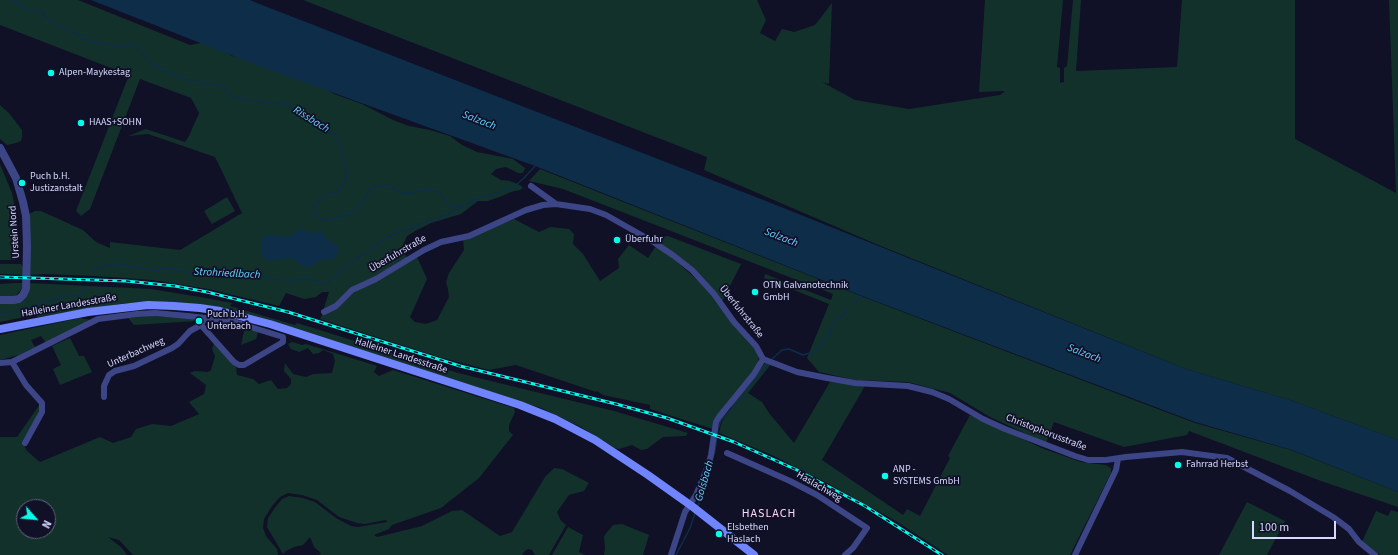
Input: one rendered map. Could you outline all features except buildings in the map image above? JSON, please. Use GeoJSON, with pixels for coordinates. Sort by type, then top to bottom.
{"type":"FeatureCollection","features":[{"type":"Feature","properties":{"kind":"main road","name":"Halleiner Landesstraße"},"geometry":{"type":"LineString","coordinates":[[3,329],[48,319],[122,307],[174,306],[220,311],[270,324],[539,412],[578,430],[694,508],[754,555]]}},
{"type":"Feature","properties":{"kind":"street","name":"Urstein Nord"},"geometry":{"type":"LineString","coordinates":[[0,148],[16,178],[23,202],[26,216],[27,246],[26,288],[23,295],[19,299],[0,300]]}},
{"type":"Feature","properties":{"kind":"street","name":"Überfuhrstraße"},"geometry":{"type":"LineString","coordinates":[[531,186],[556,204]]}},
{"type":"Feature","properties":{"kind":"street","name":"Überfuhrstraße"},"geometry":{"type":"LineString","coordinates":[[324,312],[336,306],[352,290],[376,279],[424,250],[441,242],[469,236],[526,210],[543,205],[556,204],[588,208],[606,215],[652,241],[674,256],[692,270],[714,294],[734,322],[756,346],[763,359]]}},
{"type":"Feature","properties":{"kind":"street"},"geometry":{"type":"LineString","coordinates":[[0,363],[12,362],[98,319],[122,315],[155,314],[205,317],[231,321],[284,337],[283,342],[244,365],[239,365],[234,362],[201,325]]}},
{"type":"Feature","properties":{"kind":"street","name":"Unterbachweg"},"geometry":{"type":"LineString","coordinates":[[104,398],[104,386],[109,375],[115,371],[134,366],[172,348],[178,344],[190,331],[201,325],[205,317]]}},
{"type":"Feature","properties":{"kind":"street","name":"Christophorusstraße"},"geometry":{"type":"LineString","coordinates":[[763,359],[796,372],[855,383],[908,386],[932,392],[994,424],[1075,456],[1098,461],[1182,452],[1227,458],[1290,491],[1333,517],[1375,555]]}},
{"type":"Feature","properties":{"kind":"street"},"geometry":{"type":"LineString","coordinates":[[671,555],[685,512],[694,508],[708,466],[716,422],[754,374],[763,359]]}},
{"type":"Feature","properties":{"kind":"street"},"geometry":{"type":"LineString","coordinates":[[12,362],[26,385],[42,402],[42,412],[25,443]]}},
{"type":"Feature","properties":{"kind":"street","name":"Haslachweg"},"geometry":{"type":"LineString","coordinates":[[726,453],[818,495],[867,528],[853,548],[845,555]]}},
{"type":"Feature","properties":{"kind":"street"},"geometry":{"type":"LineString","coordinates":[[1075,555],[1116,470],[1118,459]]}},
{"type":"Feature","properties":{"kind":"green space"},"geometry":{"type":"Polygon","coordinates":[[[0,0],[78,0],[190,45],[206,42],[218,47],[232,56],[245,58],[318,85],[334,94],[362,104],[393,120],[409,126],[450,136],[462,145],[477,152],[513,159],[525,168],[523,173],[518,173],[506,167],[496,169],[491,174],[501,180],[510,181],[520,185],[523,188],[488,201],[478,201],[461,214],[431,223],[407,236],[401,249],[408,259],[323,311],[329,292],[322,292],[316,297],[304,299],[286,293],[279,306],[208,289],[152,280],[95,276],[45,274],[29,275],[29,214],[35,211],[41,211],[83,230],[96,242],[110,248],[110,242],[180,250],[242,213],[215,157],[148,134],[128,136],[146,129],[185,142],[199,113],[191,98],[140,79],[90,209],[81,216],[76,211],[129,75],[0,25],[0,0]]]}},
{"type":"Feature","properties":{"kind":"green space"},"geometry":{"type":"Polygon","coordinates":[[[303,0],[757,0],[766,20],[760,33],[775,41],[782,29],[794,32],[815,25],[832,3],[829,84],[822,82],[855,100],[909,109],[1000,95],[1005,91],[979,92],[985,0],[1063,0],[1057,67],[1060,68],[1060,83],[1064,82],[1064,68],[1067,66],[1073,0],[1081,0],[1076,71],[1177,67],[1182,0],[1295,0],[1295,139],[1396,193],[1389,0],[1398,0],[1398,440],[1290,400],[1186,369],[876,244],[704,170],[707,157],[303,0]]]}},
{"type":"Feature","properties":{"kind":"green space"},"geometry":{"type":"Polygon","coordinates":[[[0,105],[9,113],[22,130],[21,141],[7,145],[0,139],[0,105]]]}},
{"type":"Feature","properties":{"kind":"green space"},"geometry":{"type":"Polygon","coordinates":[[[0,164],[12,193],[18,221],[19,258],[15,260],[0,260],[0,164]]]}},
{"type":"Feature","properties":{"kind":"green space"},"geometry":{"type":"Polygon","coordinates":[[[540,169],[866,298],[1155,408],[1195,423],[1291,450],[1398,492],[1398,507],[1321,481],[1189,431],[1187,435],[1124,447],[1054,422],[1046,443],[990,417],[950,393],[908,382],[855,380],[819,372],[807,358],[829,304],[764,278],[765,274],[831,300],[833,294],[563,189],[529,181],[540,169]]]}},
{"type":"Feature","properties":{"kind":"green space"},"geometry":{"type":"Polygon","coordinates":[[[227,197],[235,211],[212,224],[204,211],[227,197]]]}},
{"type":"Feature","properties":{"kind":"green space"},"geometry":{"type":"Polygon","coordinates":[[[514,219],[539,232],[550,227],[569,229],[574,234],[573,244],[583,254],[600,281],[619,268],[618,259],[629,245],[648,258],[656,246],[676,261],[706,288],[755,349],[759,357],[757,366],[713,429],[650,409],[650,405],[603,395],[597,391],[596,392],[516,365],[489,370],[439,357],[320,319],[323,313],[352,291],[417,257],[427,279],[410,317],[415,322],[426,324],[437,320],[449,297],[446,282],[449,273],[464,250],[463,239],[514,219]]]}},
{"type":"Feature","properties":{"kind":"green space"},"geometry":{"type":"Polygon","coordinates":[[[668,236],[741,264],[722,302],[657,239],[668,236]]]}},
{"type":"Feature","properties":{"kind":"green space"},"geometry":{"type":"Polygon","coordinates":[[[0,264],[21,264],[25,275],[0,274],[0,264]]]}},
{"type":"Feature","properties":{"kind":"green space"},"geometry":{"type":"Polygon","coordinates":[[[25,283],[15,296],[0,297],[0,284],[25,283]]]}},
{"type":"Feature","properties":{"kind":"green space"},"geometry":{"type":"Polygon","coordinates":[[[29,283],[151,289],[232,303],[230,306],[295,325],[297,323],[458,373],[614,411],[688,433],[686,436],[663,437],[647,449],[641,450],[632,445],[619,449],[615,448],[581,427],[541,408],[271,320],[213,306],[160,302],[126,303],[38,317],[34,315],[0,322],[0,304],[15,304],[22,302],[26,296],[29,283]]]}},
{"type":"Feature","properties":{"kind":"green space"},"geometry":{"type":"Polygon","coordinates":[[[149,316],[187,318],[197,321],[134,325],[128,318],[149,316]]]}},
{"type":"Feature","properties":{"kind":"green space"},"geometry":{"type":"Polygon","coordinates":[[[80,318],[91,320],[46,343],[41,336],[31,340],[35,347],[19,355],[0,360],[0,335],[80,318]]]}},
{"type":"Feature","properties":{"kind":"green space"},"geometry":{"type":"Polygon","coordinates":[[[245,327],[258,332],[256,339],[241,345],[245,327]]]}},
{"type":"Feature","properties":{"kind":"green space"},"geometry":{"type":"Polygon","coordinates":[[[70,338],[79,356],[84,356],[92,372],[60,385],[53,369],[61,365],[52,346],[70,338]]]}},
{"type":"Feature","properties":{"kind":"green space"},"geometry":{"type":"Polygon","coordinates":[[[292,342],[302,345],[306,344],[377,366],[374,372],[379,376],[393,370],[514,408],[515,412],[509,425],[509,431],[513,435],[479,478],[441,508],[392,525],[389,529],[374,535],[377,537],[422,526],[452,511],[462,510],[500,536],[512,532],[545,477],[554,468],[562,469],[589,483],[584,491],[569,495],[557,512],[561,521],[566,525],[549,555],[535,555],[532,550],[528,549],[522,555],[319,555],[321,553],[314,547],[310,537],[303,545],[294,547],[283,554],[267,527],[268,518],[274,509],[282,499],[289,496],[315,502],[336,518],[351,526],[358,527],[387,522],[386,520],[365,524],[357,523],[339,517],[317,500],[302,495],[288,493],[280,497],[264,519],[263,528],[266,536],[277,549],[278,555],[133,555],[119,540],[108,537],[122,548],[127,555],[0,555],[0,437],[17,437],[40,404],[39,411],[29,432],[23,440],[23,444],[27,451],[40,462],[100,437],[113,443],[131,437],[136,429],[152,424],[171,426],[199,414],[189,402],[204,394],[206,385],[190,373],[195,371],[208,372],[211,370],[215,356],[212,349],[214,343],[236,365],[237,375],[253,379],[259,384],[271,380],[278,389],[287,388],[291,384],[291,379],[284,371],[285,363],[293,374],[306,377],[313,374],[332,373],[335,361],[333,354],[323,350],[319,353],[313,354],[308,348],[299,352],[291,349],[288,344],[292,342]]]}},
{"type":"Feature","properties":{"kind":"green space"},"geometry":{"type":"Polygon","coordinates":[[[765,363],[771,364],[748,393],[762,402],[769,413],[794,443],[830,382],[865,386],[822,460],[903,515],[907,509],[920,516],[950,458],[948,456],[970,415],[1044,449],[1081,462],[1106,465],[1111,468],[1111,473],[1070,555],[948,555],[896,521],[829,484],[774,456],[719,433],[722,421],[730,411],[733,404],[765,363]]]}},
{"type":"Feature","properties":{"kind":"green space"},"geometry":{"type":"Polygon","coordinates":[[[1247,502],[1285,521],[1267,555],[1219,555],[1247,502]]]}},
{"type":"Feature","properties":{"kind":"green space"},"geometry":{"type":"Polygon","coordinates":[[[1391,510],[1398,512],[1398,555],[1380,555],[1362,542],[1376,511],[1388,516],[1391,510]]]}},
{"type":"Feature","properties":{"kind":"green space"},"geometry":{"type":"Polygon","coordinates":[[[622,524],[649,535],[643,555],[604,555],[604,536],[613,525],[622,524]]]}},
{"type":"Feature","properties":{"kind":"green space"},"geometry":{"type":"Polygon","coordinates":[[[568,527],[583,535],[579,552],[585,555],[552,555],[568,527]]]}},
{"type":"Feature","properties":{"kind":"water","name":"Salzach"},"geometry":{"type":"Polygon","coordinates":[[[91,0],[250,0],[766,201],[1186,369],[1290,400],[1398,440],[1398,492],[1292,450],[1195,422],[862,296],[535,166],[251,63],[91,0]]]}},
{"type":"Feature","properties":{"kind":"water"},"geometry":{"type":"Polygon","coordinates":[[[301,229],[315,234],[318,231],[323,232],[326,239],[338,246],[339,251],[335,257],[329,260],[317,262],[312,267],[303,267],[292,258],[269,261],[261,255],[263,237],[270,235],[287,237],[292,236],[296,231],[301,229]]]}},
{"type":"Feature","properties":{"kind":"waterway","name":"Rissbach"},"geometry":{"type":"LineString","coordinates":[[12,0],[25,10],[42,12],[50,21],[59,27],[69,29],[87,41],[118,46],[131,44],[138,48],[153,65],[170,74],[195,82],[220,85],[225,88],[233,98],[279,103],[292,107],[298,114],[308,121],[318,125],[334,135],[340,144],[342,159],[346,167],[347,176],[340,191],[323,197],[314,205],[315,213],[319,218],[328,221],[355,211],[371,189],[377,186],[389,186],[402,193],[411,193],[426,189],[437,191],[451,206],[461,206],[480,197],[499,193],[515,186],[536,165]]}},
{"type":"Feature","properties":{"kind":"waterway","name":"Strohriedlbach"},"geometry":{"type":"LineString","coordinates":[[93,273],[95,269],[119,264],[156,270],[167,268],[199,274],[233,271],[245,272],[274,279],[296,281],[301,277],[326,284],[354,260],[368,252],[384,239],[404,229],[437,219],[461,207]]}},
{"type":"Feature","properties":{"kind":"waterway","name":"Strohriedlbach"},"geometry":{"type":"LineString","coordinates":[[0,314],[21,310],[64,296],[76,295],[81,293],[86,288]]}},
{"type":"Feature","properties":{"kind":"waterway","name":"Golsbach"},"geometry":{"type":"LineString","coordinates":[[854,303],[863,295]]}},
{"type":"Feature","properties":{"kind":"waterway","name":"Golsbach"},"geometry":{"type":"LineString","coordinates":[[772,359],[782,350],[789,349],[803,355],[813,352],[821,346],[835,322],[850,308]]}},
{"type":"Feature","properties":{"kind":"waterway","name":"Golsbach"},"geometry":{"type":"LineString","coordinates":[[735,404],[745,394],[748,387],[768,364]]}},
{"type":"Feature","properties":{"kind":"waterway","name":"Golsbach"},"geometry":{"type":"LineString","coordinates":[[711,464],[721,420],[733,408]]}},
{"type":"Feature","properties":{"kind":"waterway","name":"Golsbach"},"geometry":{"type":"LineString","coordinates":[[698,506],[708,473]]}},
{"type":"Feature","properties":{"kind":"waterway","name":"Golsbach"},"geometry":{"type":"LineString","coordinates":[[676,555],[690,528],[695,513]]}},
{"type":"Feature","properties":{"kind":"railway"},"geometry":{"type":"LineString","coordinates":[[0,277],[126,281],[175,286],[207,292],[288,312],[460,366],[667,418],[734,442],[797,470],[865,506],[942,555]]}},
{"type":"Feature","properties":{"kind":"place","name":"Alpen-Maykestag"},"geometry":{"type":"Point","coordinates":[51,73]}},
{"type":"Feature","properties":{"kind":"place","name":"HAAS+SOHN"},"geometry":{"type":"Point","coordinates":[81,123]}},
{"type":"Feature","properties":{"kind":"place","name":"Puch b.H. Justizanstalt"},"geometry":{"type":"Point","coordinates":[22,183]}},
{"type":"Feature","properties":{"kind":"place","name":"Überfuhr"},"geometry":{"type":"Point","coordinates":[617,240]}},
{"type":"Feature","properties":{"kind":"place","name":"OTN Galvanotechnik GmbH"},"geometry":{"type":"Point","coordinates":[755,292]}},
{"type":"Feature","properties":{"kind":"place","name":"Puch b.H. Unterbach"},"geometry":{"type":"Point","coordinates":[199,321]}},
{"type":"Feature","properties":{"kind":"place","name":"Fahrrad Herbst"},"geometry":{"type":"Point","coordinates":[1178,465]}},
{"type":"Feature","properties":{"kind":"place","name":"ANP - SYSTEMS GmbH"},"geometry":{"type":"Point","coordinates":[885,476]}},
{"type":"Feature","properties":{"kind":"place","name":"Elsbethen Haslach"},"geometry":{"type":"Point","coordinates":[719,534]}},
{"type":"Feature","properties":{"kind":"district","name":"HASLACH"},"geometry":{"type":"Point","coordinates":[769,514]}}]}
